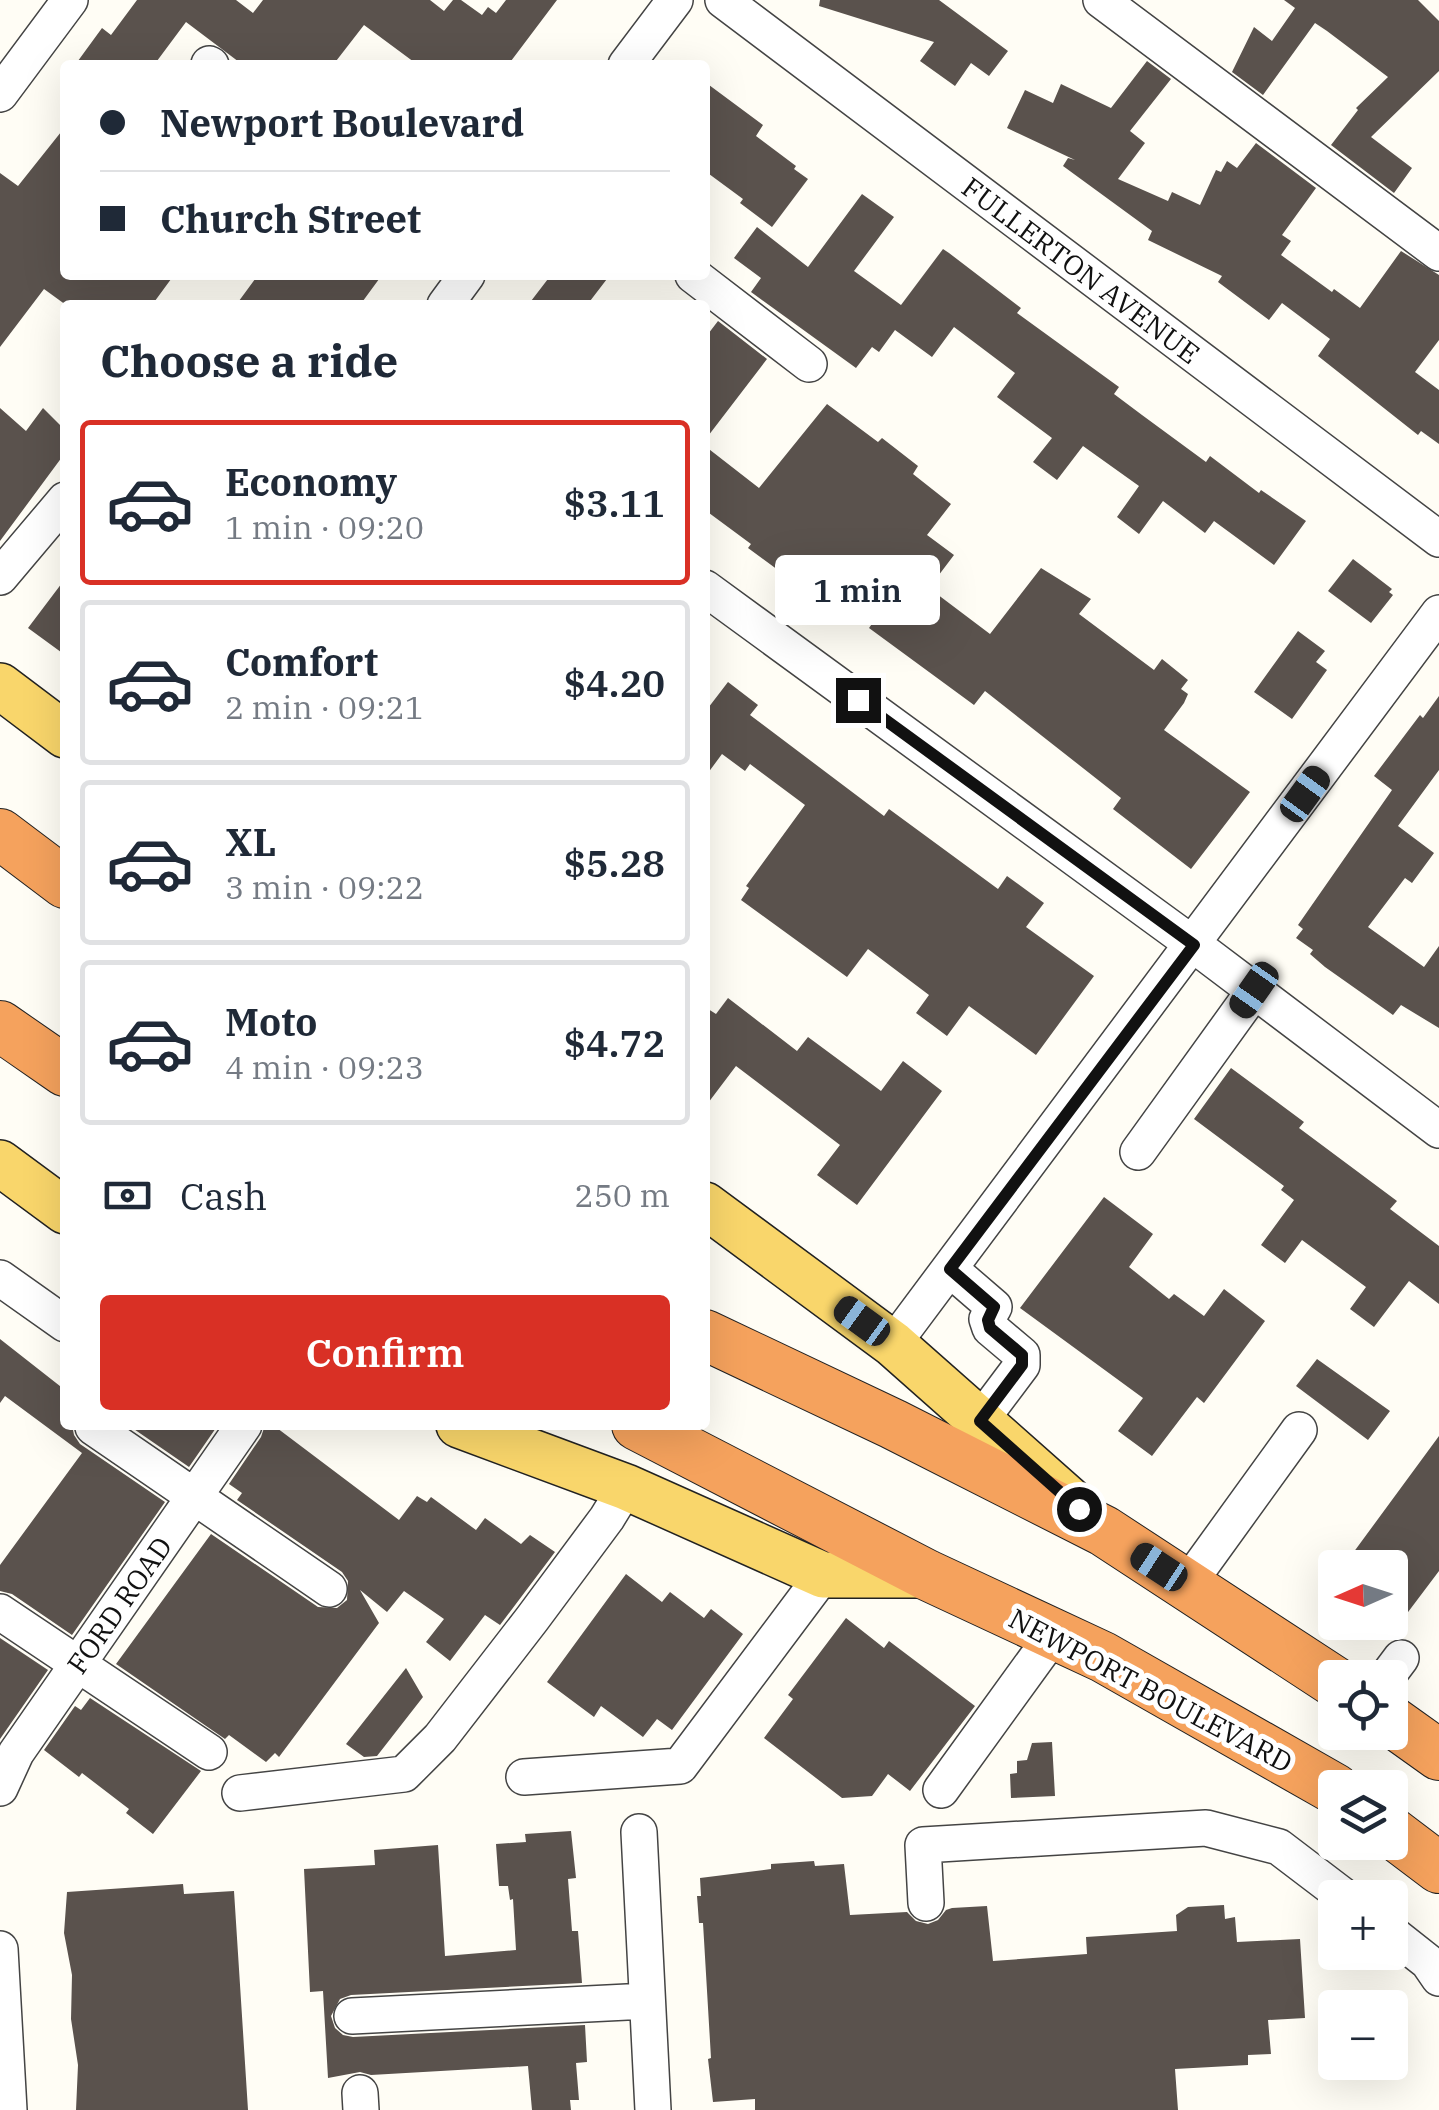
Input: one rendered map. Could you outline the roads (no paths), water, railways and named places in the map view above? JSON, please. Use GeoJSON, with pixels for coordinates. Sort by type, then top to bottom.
{"type":"FeatureCollection","features":[{"type":"Feature","properties":{"kind":"highway"},"geometry":{"type":"LineString","coordinates":[[0,834],[60,878]]}},
{"type":"Feature","properties":{"kind":"highway"},"geometry":{"type":"LineString","coordinates":[[0,1026],[60,1068]]}},
{"type":"Feature","properties":{"kind":"highway"},"geometry":{"type":"LineString","coordinates":[[710,1337],[1104,1531],[1318,1671]]}},
{"type":"Feature","properties":{"kind":"highway"},"geometry":{"type":"LineString","coordinates":[[647,1430],[927,1576]]}},
{"type":"Feature","properties":{"kind":"highway","name":"NEWPORT BOULEVARD"},"geometry":{"type":"LineString","coordinates":[[927,1576],[1103,1657],[1318,1779]]}},
{"type":"Feature","properties":{"kind":"highway"},"geometry":{"type":"LineString","coordinates":[[1408,1732],[1439,1754]]}},
{"type":"Feature","properties":{"kind":"highway"},"geometry":{"type":"LineString","coordinates":[[1408,1845],[1439,1868]]}},
{"type":"Feature","properties":{"kind":"main road"},"geometry":{"type":"LineString","coordinates":[[0,686],[60,731]]}},
{"type":"Feature","properties":{"kind":"main road"},"geometry":{"type":"LineString","coordinates":[[0,1163],[60,1207]]}},
{"type":"Feature","properties":{"kind":"main road"},"geometry":{"type":"LineString","coordinates":[[710,1209],[893,1344],[1104,1531]]}},
{"type":"Feature","properties":{"kind":"main road","name":"NEWPORT BOULEVARD"},"geometry":{"type":"LineString","coordinates":[[472,1430],[626,1487],[822,1576],[927,1576]]}},
{"type":"Feature","properties":{"kind":"street"},"geometry":{"type":"LineString","coordinates":[[0,94],[70,0]]}},
{"type":"Feature","properties":{"kind":"street"},"geometry":{"type":"LineString","coordinates":[[630,60],[675,0]]}},
{"type":"Feature","properties":{"kind":"street","name":"FULLERTON AVENUE"},"geometry":{"type":"LineString","coordinates":[[724,0],[1439,539]]}},
{"type":"Feature","properties":{"kind":"street"},"geometry":{"type":"LineString","coordinates":[[1101,0],[1439,253]]}},
{"type":"Feature","properties":{"kind":"street"},"geometry":{"type":"LineString","coordinates":[[448,300],[464,280]]}},
{"type":"Feature","properties":{"kind":"street"},"geometry":{"type":"LineString","coordinates":[[700,280],[809,364]]}},
{"type":"Feature","properties":{"kind":"street"},"geometry":{"type":"LineString","coordinates":[[2,580],[60,506]]}},
{"type":"Feature","properties":{"kind":"street"},"geometry":{"type":"LineString","coordinates":[[710,592],[1194,945],[1439,1130]]}},
{"type":"Feature","properties":{"kind":"street"},"geometry":{"type":"LineString","coordinates":[[893,1344],[1439,613]]}},
{"type":"Feature","properties":{"kind":"street"},"geometry":{"type":"LineString","coordinates":[[1138,1152],[1254,990]]}},
{"type":"Feature","properties":{"kind":"street"},"geometry":{"type":"LineString","coordinates":[[950,1269],[994,1307],[988,1320],[990,1328],[1022,1355],[1022,1365],[980,1421]]}},
{"type":"Feature","properties":{"kind":"street"},"geometry":{"type":"LineString","coordinates":[[0,1278],[60,1320]]}},
{"type":"Feature","properties":{"kind":"street"},"geometry":{"type":"LineString","coordinates":[[99,1430],[329,1588]]}},
{"type":"Feature","properties":{"kind":"street","name":"FORD ROAD"},"geometry":{"type":"LineString","coordinates":[[0,1788],[16,1753],[240,1430]]}},
{"type":"Feature","properties":{"kind":"street"},"geometry":{"type":"LineString","coordinates":[[1187,1585],[1299,1430]]}},
{"type":"Feature","properties":{"kind":"street"},"geometry":{"type":"LineString","coordinates":[[240,1793],[404,1774],[440,1738],[603,1524],[626,1487]]}},
{"type":"Feature","properties":{"kind":"street"},"geometry":{"type":"LineString","coordinates":[[524,1777],[680,1766],[822,1576]]}},
{"type":"Feature","properties":{"kind":"street"},"geometry":{"type":"LineString","coordinates":[[0,1612],[210,1752]]}},
{"type":"Feature","properties":{"kind":"street"},"geometry":{"type":"LineString","coordinates":[[941,1790],[1054,1634]]}},
{"type":"Feature","properties":{"kind":"street"},"geometry":{"type":"LineString","coordinates":[[926,1903],[923,1845],[1206,1828],[1280,1847],[1323,1880]]}},
{"type":"Feature","properties":{"kind":"street"},"geometry":{"type":"LineString","coordinates":[[639,1832],[653,2110]]}},
{"type":"Feature","properties":{"kind":"street"},"geometry":{"type":"LineString","coordinates":[[1408,1946],[1428,1962],[1439,1978]]}},
{"type":"Feature","properties":{"kind":"street"},"geometry":{"type":"LineString","coordinates":[[0,1949],[9,2110]]}},
{"type":"Feature","properties":{"kind":"street"},"geometry":{"type":"LineString","coordinates":[[352,2016],[647,2000]]}}]}
